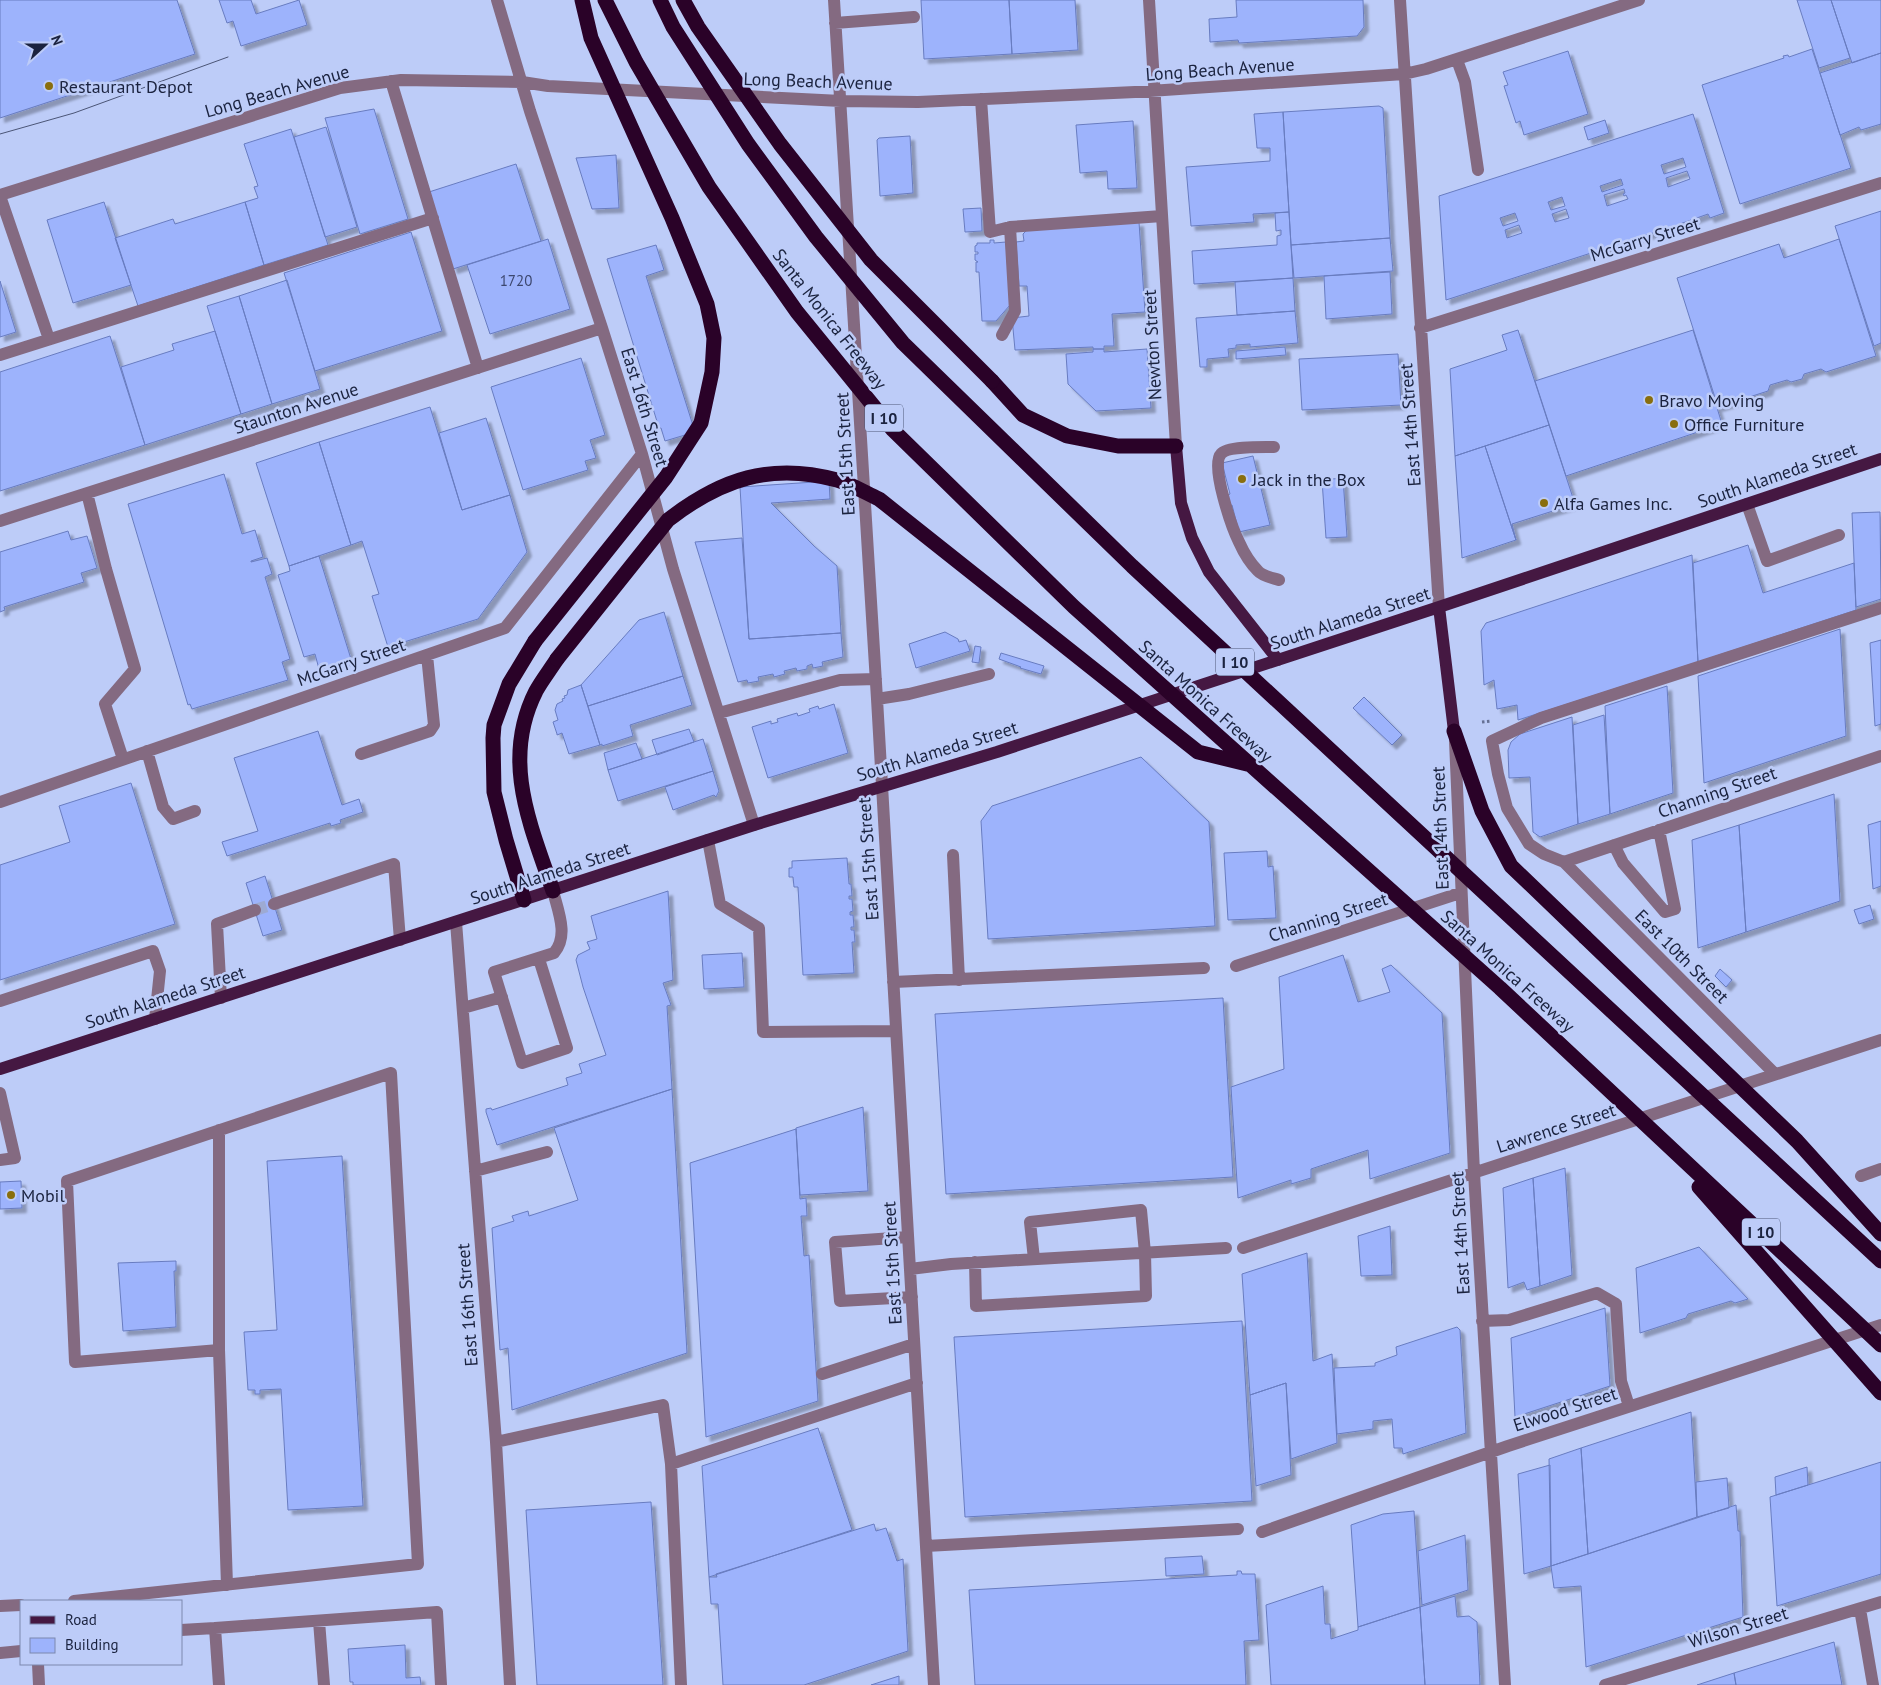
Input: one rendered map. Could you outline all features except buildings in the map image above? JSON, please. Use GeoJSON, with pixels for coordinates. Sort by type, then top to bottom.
{"type":"FeatureCollection","features":[{"type":"Feature","properties":{"kind":"highway"},"geometry":{"type":"LineString","coordinates":[[524,900],[494,792],[494,725],[509,684],[535,641],[666,477],[701,423],[712,372],[714,338],[707,304],[672,218],[592,38],[582,0]]}},
{"type":"Feature","properties":{"kind":"highway","name":"Santa Monica Freeway"},"geometry":{"type":"LineString","coordinates":[[605,0],[636,62],[709,187],[797,312],[893,430],[1074,607],[1500,988],[1881,1345]]}},
{"type":"Feature","properties":{"kind":"highway","name":"I 10"},"geometry":{"type":"LineString","coordinates":[[660,0],[673,27],[748,144],[816,237],[903,343],[1132,566],[1881,1261]]}},
{"type":"Feature","properties":{"kind":"highway"},"geometry":{"type":"LineString","coordinates":[[684,0],[698,26],[780,144],[871,260],[992,381],[1022,415],[1068,436],[1118,446],[1176,446]]}},
{"type":"Feature","properties":{"kind":"highway"},"geometry":{"type":"LineString","coordinates":[[553,891],[525,810],[519,762],[524,725],[536,692],[557,659],[668,520],[710,492],[731,483],[759,475],[794,472],[838,481],[879,499],[1198,752],[1249,764]]}},
{"type":"Feature","properties":{"kind":"highway"},"geometry":{"type":"LineString","coordinates":[[1454,731],[1482,811],[1510,866],[1797,1141],[1881,1234]]}},
{"type":"Feature","properties":{"kind":"highway"},"geometry":{"type":"LineString","coordinates":[[1640,1120],[1881,1393]]}},
{"type":"Feature","properties":{"kind":"main road","name":"Newton Street"},"geometry":{"type":"LineString","coordinates":[[1176,446],[1181,503],[1192,538],[1209,572],[1278,660]]}},
{"type":"Feature","properties":{"kind":"main road","name":"South Alameda Street"},"geometry":{"type":"LineString","coordinates":[[0,1069],[754,825],[997,752],[1881,459]]}},
{"type":"Feature","properties":{"kind":"main road","name":"East 14th Street"},"geometry":{"type":"LineString","coordinates":[[1439,607],[1454,731]]}},
{"type":"Feature","properties":{"kind":"street","name":"East 16th Street"},"geometry":{"type":"LineString","coordinates":[[497,0],[530,112],[642,454],[673,569],[754,825]]}},
{"type":"Feature","properties":{"kind":"street","name":"East 15th Street"},"geometry":{"type":"LineString","coordinates":[[834,0],[894,982],[934,1685]]}},
{"type":"Feature","properties":{"kind":"street","name":"Newton Street"},"geometry":{"type":"LineString","coordinates":[[1149,0],[1176,446]]}},
{"type":"Feature","properties":{"kind":"street","name":"East 14th Street"},"geometry":{"type":"LineString","coordinates":[[1400,0],[1439,607]]}},
{"type":"Feature","properties":{"kind":"street","name":"Long Beach Avenue"},"geometry":{"type":"LineString","coordinates":[[0,195],[340,88],[391,81],[522,82],[548,86],[841,101],[918,102],[1154,91],[1404,74],[1457,60],[1639,0]]}},
{"type":"Feature","properties":{"kind":"street"},"geometry":{"type":"LineString","coordinates":[[836,23],[914,17]]}},
{"type":"Feature","properties":{"kind":"street"},"geometry":{"type":"LineString","coordinates":[[1457,60],[1465,82],[1478,170]]}},
{"type":"Feature","properties":{"kind":"street"},"geometry":{"type":"LineString","coordinates":[[391,81],[478,368]]}},
{"type":"Feature","properties":{"kind":"street"},"geometry":{"type":"LineString","coordinates":[[981,99],[990,232],[1010,227],[1162,216]]}},
{"type":"Feature","properties":{"kind":"street","name":"McGarry Street"},"geometry":{"type":"LineString","coordinates":[[1420,328],[1881,183]]}},
{"type":"Feature","properties":{"kind":"street"},"geometry":{"type":"LineString","coordinates":[[0,195],[49,339]]}},
{"type":"Feature","properties":{"kind":"street"},"geometry":{"type":"LineString","coordinates":[[0,355],[433,218]]}},
{"type":"Feature","properties":{"kind":"street"},"geometry":{"type":"LineString","coordinates":[[1002,335],[1015,310],[1010,227]]}},
{"type":"Feature","properties":{"kind":"street","name":"Staunton Avenue"},"geometry":{"type":"LineString","coordinates":[[0,521],[602,328]]}},
{"type":"Feature","properties":{"kind":"street"},"geometry":{"type":"LineString","coordinates":[[1274,447],[1229,450],[1221,453],[1216,463],[1230,518],[1239,543],[1258,573],[1279,580]]}},
{"type":"Feature","properties":{"kind":"street","name":"McGarry Street"},"geometry":{"type":"LineString","coordinates":[[0,802],[505,628],[642,454]]}},
{"type":"Feature","properties":{"kind":"street"},"geometry":{"type":"LineString","coordinates":[[87,493],[106,569],[135,669],[105,704],[123,759]]}},
{"type":"Feature","properties":{"kind":"street"},"geometry":{"type":"LineString","coordinates":[[1747,504],[1767,561],[1839,535]]}},
{"type":"Feature","properties":{"kind":"street"},"geometry":{"type":"LineString","coordinates":[[1564,862],[1544,854],[1529,844],[1507,808],[1492,740],[1541,718],[1881,608]]}},
{"type":"Feature","properties":{"kind":"street"},"geometry":{"type":"LineString","coordinates":[[361,754],[430,731],[434,725],[426,655]]}},
{"type":"Feature","properties":{"kind":"street"},"geometry":{"type":"LineString","coordinates":[[877,699],[909,694],[989,674]]}},
{"type":"Feature","properties":{"kind":"street"},"geometry":{"type":"LineString","coordinates":[[719,713],[840,680],[876,680]]}},
{"type":"Feature","properties":{"kind":"street","name":"East 14th Street"},"geometry":{"type":"LineString","coordinates":[[1454,731],[1474,1174],[1505,1685]]}},
{"type":"Feature","properties":{"kind":"street"},"geometry":{"type":"LineString","coordinates":[[147,751],[163,808],[173,819],[195,811]]}},
{"type":"Feature","properties":{"kind":"street","name":"Channing Street"},"geometry":{"type":"LineString","coordinates":[[1564,862],[1881,756]]}},
{"type":"Feature","properties":{"kind":"street"},"geometry":{"type":"LineString","coordinates":[[1614,845],[1623,863],[1665,912],[1675,908],[1659,830]]}},
{"type":"Feature","properties":{"kind":"street"},"geometry":{"type":"LineString","coordinates":[[708,840],[720,904],[759,928],[763,1032],[896,1031]]}},
{"type":"Feature","properties":{"kind":"street"},"geometry":{"type":"LineString","coordinates":[[953,855],[959,980]]}},
{"type":"Feature","properties":{"kind":"street","name":"East 10th Street"},"geometry":{"type":"LineString","coordinates":[[1564,862],[1775,1074]]}},
{"type":"Feature","properties":{"kind":"street"},"geometry":{"type":"LineString","coordinates":[[274,904],[394,864],[400,940]]}},
{"type":"Feature","properties":{"kind":"street"},"geometry":{"type":"LineString","coordinates":[[538,959],[567,1048],[522,1063],[494,972],[554,953],[560,946],[563,932],[553,891]]}},
{"type":"Feature","properties":{"kind":"street","name":"Channing Street"},"geometry":{"type":"LineString","coordinates":[[1236,966],[1460,893]]}},
{"type":"Feature","properties":{"kind":"street"},"geometry":{"type":"LineString","coordinates":[[220,998],[217,924],[255,910]]}},
{"type":"Feature","properties":{"kind":"street","name":"East 16th Street"},"geometry":{"type":"LineString","coordinates":[[456,922],[496,1442],[510,1685]]}},
{"type":"Feature","properties":{"kind":"street"},"geometry":{"type":"LineString","coordinates":[[0,1001],[153,951],[160,971],[155,1019]]}},
{"type":"Feature","properties":{"kind":"street"},"geometry":{"type":"LineString","coordinates":[[894,982],[1204,968]]}},
{"type":"Feature","properties":{"kind":"street"},"geometry":{"type":"LineString","coordinates":[[463,1008],[502,997]]}},
{"type":"Feature","properties":{"kind":"street","name":"Lawrence Street"},"geometry":{"type":"LineString","coordinates":[[1243,1248],[1881,1040]]}},
{"type":"Feature","properties":{"kind":"street"},"geometry":{"type":"LineString","coordinates":[[84,1600],[418,1564],[391,1074],[67,1181],[75,1362],[220,1350]]}},
{"type":"Feature","properties":{"kind":"street"},"geometry":{"type":"LineString","coordinates":[[0,1093],[15,1158],[0,1160]]}},
{"type":"Feature","properties":{"kind":"street"},"geometry":{"type":"LineString","coordinates":[[220,1130],[220,1350],[227,1585]]}},
{"type":"Feature","properties":{"kind":"street"},"geometry":{"type":"LineString","coordinates":[[475,1171],[547,1152]]}},
{"type":"Feature","properties":{"kind":"street"},"geometry":{"type":"LineString","coordinates":[[1861,1176],[1881,1169]]}},
{"type":"Feature","properties":{"kind":"street"},"geometry":{"type":"LineString","coordinates":[[974,1262],[976,1306],[1146,1296],[1145,1252],[1141,1210],[1030,1222],[1034,1259]]}},
{"type":"Feature","properties":{"kind":"street"},"geometry":{"type":"LineString","coordinates":[[908,1238],[835,1242],[840,1301],[912,1297]]}},
{"type":"Feature","properties":{"kind":"street"},"geometry":{"type":"LineString","coordinates":[[910,1268],[974,1262],[1226,1248]]}},
{"type":"Feature","properties":{"kind":"street"},"geometry":{"type":"LineString","coordinates":[[1482,1321],[1509,1320],[1597,1293],[1616,1304],[1621,1381],[1629,1406]]}},
{"type":"Feature","properties":{"kind":"street","name":"Elwood Street"},"geometry":{"type":"LineString","coordinates":[[1262,1532],[1490,1452],[1881,1325]]}},
{"type":"Feature","properties":{"kind":"street"},"geometry":{"type":"LineString","coordinates":[[822,1374],[914,1344]]}},
{"type":"Feature","properties":{"kind":"street"},"geometry":{"type":"LineString","coordinates":[[671,1464],[917,1383]]}},
{"type":"Feature","properties":{"kind":"street"},"geometry":{"type":"LineString","coordinates":[[496,1442],[663,1405],[671,1464],[681,1685]]}},
{"type":"Feature","properties":{"kind":"street"},"geometry":{"type":"LineString","coordinates":[[926,1546],[1238,1529]]}},
{"type":"Feature","properties":{"kind":"street","name":"Wilson Street"},"geometry":{"type":"LineString","coordinates":[[1610,1684],[1881,1602]]}},
{"type":"Feature","properties":{"kind":"street"},"geometry":{"type":"LineString","coordinates":[[0,1606],[20,1605]]}},
{"type":"Feature","properties":{"kind":"street"},"geometry":{"type":"LineString","coordinates":[[1860,1609],[1873,1685]]}},
{"type":"Feature","properties":{"kind":"street"},"geometry":{"type":"LineString","coordinates":[[182,1630],[437,1612],[441,1685]]}},
{"type":"Feature","properties":{"kind":"street"},"geometry":{"type":"LineString","coordinates":[[320,1621],[324,1685]]}},
{"type":"Feature","properties":{"kind":"street"},"geometry":{"type":"LineString","coordinates":[[215,1628],[219,1685]]}},
{"type":"Feature","properties":{"kind":"street"},"geometry":{"type":"LineString","coordinates":[[0,1653],[20,1651]]}},
{"type":"Feature","properties":{"kind":"street"},"geometry":{"type":"LineString","coordinates":[[38,1665],[40,1685]]}},
{"type":"Feature","properties":{"kind":"path"},"geometry":{"type":"LineString","coordinates":[[1482,722],[1491,721]]}},
{"type":"Feature","properties":{"kind":"tunnel"},"geometry":{"type":"LineString","coordinates":[[255,910],[274,904]]}},
{"type":"Feature","properties":{"kind":"tram line"},"geometry":{"type":"LineString","coordinates":[[0,134],[74,113],[228,57]]}},
{"type":"Feature","properties":{"kind":"place","name":"Restaurant Depot"},"geometry":{"type":"Point","coordinates":[49,86]}},
{"type":"Feature","properties":{"kind":"place","name":"Bravo Moving"},"geometry":{"type":"Point","coordinates":[1649,400]}},
{"type":"Feature","properties":{"kind":"place","name":"Office Furniture"},"geometry":{"type":"Point","coordinates":[1674,424]}},
{"type":"Feature","properties":{"kind":"place","name":"Jack in the Box"},"geometry":{"type":"Point","coordinates":[1242,479]}},
{"type":"Feature","properties":{"kind":"place","name":"Alfa Games Inc."},"geometry":{"type":"Point","coordinates":[1544,503]}},
{"type":"Feature","properties":{"kind":"place","name":"Mobil"},"geometry":{"type":"Point","coordinates":[11,1195]}}]}
